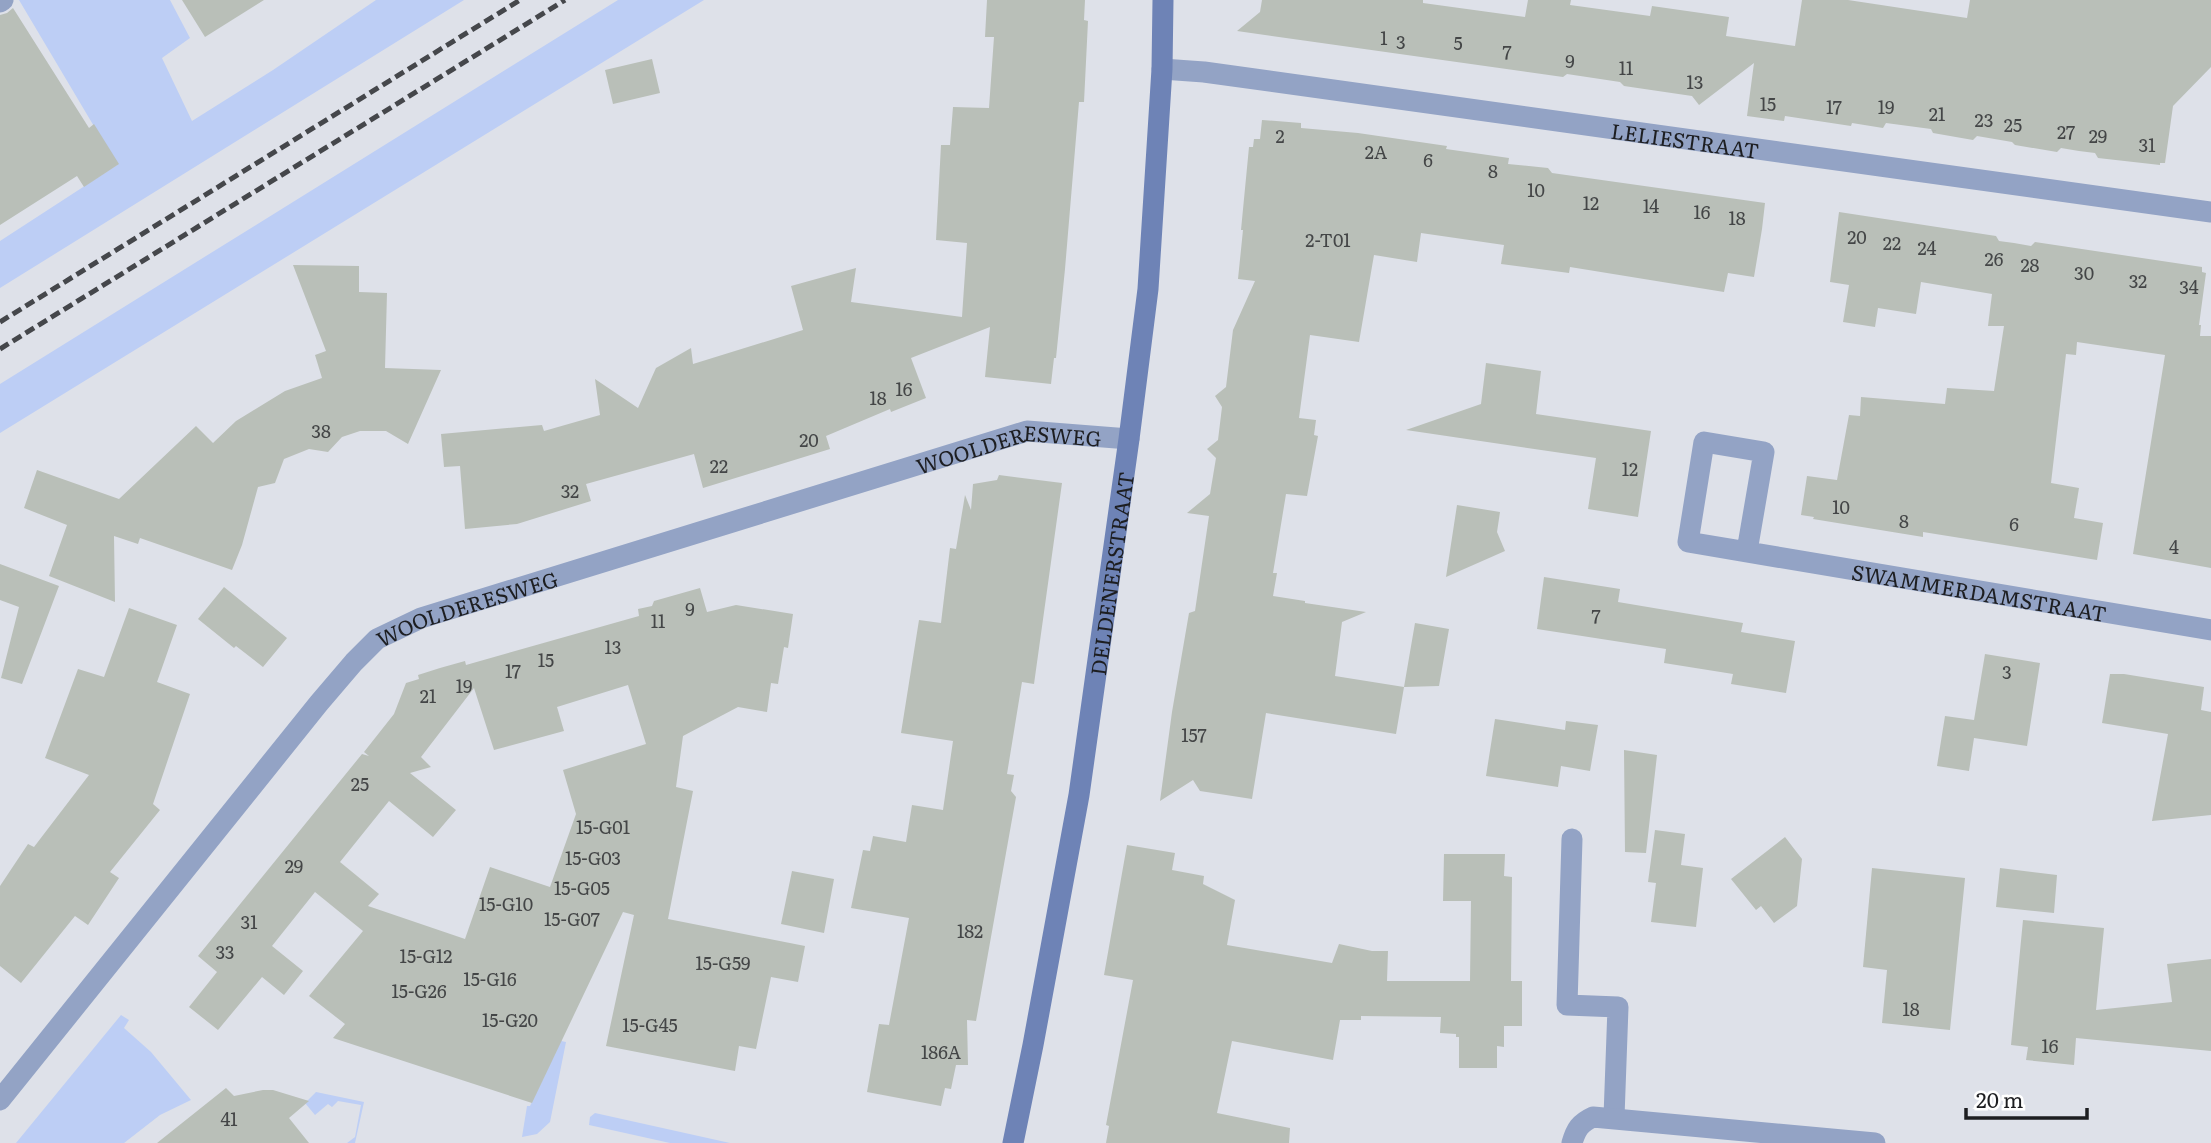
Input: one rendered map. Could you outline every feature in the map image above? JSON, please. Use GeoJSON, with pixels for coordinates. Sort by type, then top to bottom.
{"type":"FeatureCollection","features":[{"type":"Feature","properties":{"kind":"main road","name":"DELDENERSTRAAT"},"geometry":{"type":"LineString","coordinates":[[1013,1143],[1079,795],[1129,439],[1148,289],[1162,69],[1163,0]]}},
{"type":"Feature","properties":{"kind":"street","name":"LELIESTRAAT"},"geometry":{"type":"LineString","coordinates":[[1162,69],[1204,72],[2211,212]]}},
{"type":"Feature","properties":{"kind":"street","name":"WOOLDERESWEG"},"geometry":{"type":"LineString","coordinates":[[0,1100],[320,703],[377,639],[422,618],[1027,431],[1129,439]]}},
{"type":"Feature","properties":{"kind":"street","name":"SWAMMERDAMSTRAAT"},"geometry":{"type":"LineString","coordinates":[[1747,551],[1764,452],[1704,442],[1688,542],[2211,630]]}},
{"type":"Feature","properties":{"kind":"street"},"geometry":{"type":"LineString","coordinates":[[1572,839],[1567,1005],[1618,1007],[1614,1117]]}},
{"type":"Feature","properties":{"kind":"street"},"geometry":{"type":"LineString","coordinates":[[1572,1143],[1576,1130],[1583,1122],[1593,1117],[1875,1143]]}},
{"type":"Feature","properties":{"kind":"shaded area"},"geometry":{"type":"Polygon","coordinates":[[[19,0],[170,0],[190,38],[162,58],[192,121],[376,0],[464,0],[0,288],[0,241],[117,165],[19,0]]]}},
{"type":"Feature","properties":{"kind":"shaded area"},"geometry":{"type":"Polygon","coordinates":[[[618,0],[704,0],[0,433],[0,384],[618,0]]]}},
{"type":"Feature","properties":{"kind":"shaded area"},"geometry":{"type":"Polygon","coordinates":[[[121,1015],[129,1020],[124,1028],[151,1052],[191,1100],[160,1115],[124,1143],[16,1143],[121,1015]]]}},
{"type":"Feature","properties":{"kind":"shaded area"},"geometry":{"type":"Polygon","coordinates":[[[561,1041],[566,1042],[550,1122],[537,1134],[522,1137],[527,1106],[530,1106],[561,1041]]]}},
{"type":"Feature","properties":{"kind":"shaded area"},"geometry":{"type":"Polygon","coordinates":[[[316,1092],[364,1102],[355,1143],[347,1143],[355,1137],[361,1105],[338,1101],[332,1107],[328,1104],[315,1115],[305,1103],[316,1092]]]}},
{"type":"Feature","properties":{"kind":"shaded area"},"geometry":{"type":"Polygon","coordinates":[[[595,1113],[730,1143],[670,1143],[589,1125],[590,1117],[595,1113]]]}},
{"type":"Feature","properties":{"kind":"building"},"geometry":{"type":"Polygon","coordinates":[[[182,0],[264,0],[205,37],[182,0]]]}},
{"type":"Feature","properties":{"kind":"building"},"geometry":{"type":"Polygon","coordinates":[[[987,0],[1085,0],[1084,20],[1088,21],[1084,102],[1079,102],[1065,269],[1051,384],[985,377],[990,327],[911,358],[926,398],[891,412],[890,409],[826,436],[830,449],[703,488],[694,454],[586,484],[591,501],[517,524],[465,529],[460,466],[444,467],[441,434],[542,425],[544,431],[600,415],[595,379],[638,408],[656,368],[691,348],[693,364],[803,330],[791,286],[856,268],[851,302],[962,317],[967,243],[936,240],[941,145],[950,145],[953,107],[989,108],[994,37],[985,37],[987,0]]]}},
{"type":"Feature","properties":{"kind":"building"},"geometry":{"type":"Polygon","coordinates":[[[1262,0],[1423,0],[1423,3],[1525,17],[1528,0],[1571,0],[1570,5],[1650,16],[1652,6],[1729,17],[1726,36],[1795,46],[1802,0],[1848,0],[1967,18],[1970,0],[2211,0],[2211,67],[2173,106],[2165,163],[2160,165],[2098,158],[2095,153],[2061,148],[2057,152],[1977,136],[1973,140],[1933,133],[1931,129],[1886,123],[1883,128],[1785,116],[1784,121],[1747,116],[1754,63],[1699,105],[1692,96],[1624,86],[1620,82],[1567,74],[1563,77],[1237,31],[1260,12],[1262,0]]]}},
{"type":"Feature","properties":{"kind":"building"},"geometry":{"type":"Polygon","coordinates":[[[13,8],[89,128],[94,124],[119,164],[84,187],[77,176],[0,225],[0,15],[13,8]]]}},
{"type":"Feature","properties":{"kind":"building"},"geometry":{"type":"Polygon","coordinates":[[[652,59],[660,93],[613,104],[605,70],[652,59]]]}},
{"type":"Feature","properties":{"kind":"building"},"geometry":{"type":"Polygon","coordinates":[[[1262,120],[1301,123],[1301,128],[1447,146],[1446,149],[1509,158],[1508,164],[1548,168],[1552,173],[1765,203],[1762,229],[1754,277],[1728,273],[1724,292],[1570,267],[1569,273],[1501,264],[1504,245],[1421,233],[1417,262],[1374,255],[1359,342],[1310,335],[1299,418],[1316,420],[1314,435],[1318,436],[1307,496],[1286,494],[1273,573],[1277,573],[1273,596],[1366,612],[1342,622],[1335,676],[1404,687],[1396,734],[1266,713],[1252,799],[1200,791],[1193,780],[1160,801],[1189,613],[1195,611],[1209,516],[1187,513],[1210,494],[1216,458],[1207,449],[1218,440],[1222,407],[1215,396],[1226,387],[1233,330],[1255,281],[1238,279],[1249,147],[1253,147],[1254,139],[1260,139],[1262,120]]]}},
{"type":"Feature","properties":{"kind":"building"},"geometry":{"type":"Polygon","coordinates":[[[1839,212],[1996,236],[1999,241],[2031,246],[2035,242],[2202,267],[2202,272],[2206,273],[2200,336],[2211,336],[2211,568],[2133,554],[2165,355],[2077,342],[2076,355],[2066,354],[2051,483],[2079,488],[2074,518],[2103,523],[2097,560],[1923,532],[1923,537],[1801,515],[1807,476],[1837,480],[1849,415],[1860,416],[1861,397],[1945,404],[1947,388],[1994,391],[2004,326],[1988,326],[1992,294],[1921,282],[1916,314],[1878,308],[1875,327],[1843,322],[1849,285],[1830,282],[1839,212]]]}},
{"type":"Feature","properties":{"kind":"building"},"geometry":{"type":"Polygon","coordinates":[[[293,265],[359,266],[359,292],[387,293],[385,368],[441,370],[408,444],[386,431],[360,431],[342,437],[328,452],[309,449],[284,459],[275,483],[258,487],[232,570],[140,538],[138,544],[114,536],[115,602],[49,576],[67,525],[24,508],[37,470],[119,499],[196,426],[213,443],[236,421],[285,391],[322,378],[315,355],[326,351],[293,265]]]}},
{"type":"Feature","properties":{"kind":"building"},"geometry":{"type":"Polygon","coordinates":[[[1486,363],[1541,371],[1536,414],[1651,431],[1638,517],[1588,509],[1596,458],[1406,430],[1481,404],[1486,363]]]}},
{"type":"Feature","properties":{"kind":"building"},"geometry":{"type":"Polygon","coordinates":[[[999,475],[1062,483],[1034,684],[1022,682],[1007,774],[1014,775],[1011,791],[1016,797],[976,1021],[967,1020],[968,1065],[956,1065],[951,1089],[945,1088],[941,1106],[867,1092],[879,1024],[889,1025],[909,918],[851,908],[863,850],[870,851],[873,836],[906,842],[912,805],[943,810],[953,741],[901,733],[919,620],[941,623],[950,548],[956,549],[965,495],[971,510],[973,484],[997,480],[999,475]]]}},
{"type":"Feature","properties":{"kind":"building"},"geometry":{"type":"Polygon","coordinates":[[[1457,505],[1500,512],[1497,532],[1505,551],[1446,577],[1457,505]]]}},
{"type":"Feature","properties":{"kind":"building"},"geometry":{"type":"Polygon","coordinates":[[[0,564],[59,586],[22,684],[1,678],[19,607],[0,600],[0,564]]]}},
{"type":"Feature","properties":{"kind":"building"},"geometry":{"type":"Polygon","coordinates":[[[1544,577],[1620,589],[1618,602],[1743,623],[1741,632],[1795,641],[1786,693],[1731,684],[1733,674],[1664,663],[1666,649],[1537,629],[1544,577]]]}},
{"type":"Feature","properties":{"kind":"building"},"geometry":{"type":"Polygon","coordinates":[[[224,587],[287,638],[263,667],[198,619],[224,587]]]}},
{"type":"Feature","properties":{"kind":"building"},"geometry":{"type":"Polygon","coordinates":[[[700,588],[707,612],[736,605],[793,614],[788,648],[784,647],[778,684],[771,683],[767,712],[738,707],[683,736],[676,787],[693,791],[668,919],[805,946],[798,982],[771,977],[756,1049],[739,1046],[735,1071],[606,1046],[634,915],[623,912],[532,1103],[333,1038],[345,1024],[309,996],[363,931],[315,892],[272,946],[303,971],[284,995],[262,977],[218,1030],[189,1007],[217,972],[198,956],[362,754],[369,756],[364,752],[394,714],[406,683],[419,679],[418,675],[440,668],[465,661],[466,665],[639,616],[638,609],[652,606],[654,601],[700,588]],[[628,685],[557,707],[564,731],[494,750],[474,688],[421,757],[431,767],[410,773],[456,810],[433,837],[389,801],[340,862],[379,894],[368,906],[465,939],[490,867],[550,887],[576,814],[563,770],[646,744],[628,685]]]}},
{"type":"Feature","properties":{"kind":"building"},"geometry":{"type":"Polygon","coordinates":[[[129,608],[177,625],[157,682],[190,694],[153,804],[160,810],[110,872],[119,878],[88,925],[75,916],[21,983],[0,966],[0,886],[28,844],[34,847],[89,775],[45,758],[78,669],[104,677],[129,608]]]}},
{"type":"Feature","properties":{"kind":"building"},"geometry":{"type":"Polygon","coordinates":[[[1415,623],[1449,629],[1439,686],[1404,687],[1415,623]]]}},
{"type":"Feature","properties":{"kind":"building"},"geometry":{"type":"Polygon","coordinates":[[[1985,654],[2040,663],[2027,746],[1974,738],[1969,771],[1937,766],[1945,716],[1974,720],[1985,654]]]}},
{"type":"Feature","properties":{"kind":"building"},"geometry":{"type":"Polygon","coordinates":[[[2110,674],[2204,687],[2201,710],[2211,712],[2211,815],[2152,821],[2168,734],[2102,723],[2110,674]]]}},
{"type":"Feature","properties":{"kind":"building"},"geometry":{"type":"Polygon","coordinates":[[[1495,719],[1565,730],[1566,721],[1598,725],[1590,771],[1561,766],[1558,787],[1486,776],[1495,719]]]}},
{"type":"Feature","properties":{"kind":"building"},"geometry":{"type":"Polygon","coordinates":[[[1624,750],[1657,755],[1646,853],[1625,852],[1624,750]]]}},
{"type":"Feature","properties":{"kind":"building"},"geometry":{"type":"Polygon","coordinates":[[[1655,830],[1685,834],[1681,865],[1703,868],[1696,927],[1651,922],[1656,883],[1648,882],[1655,830]]]}},
{"type":"Feature","properties":{"kind":"building"},"geometry":{"type":"Polygon","coordinates":[[[1785,837],[1802,859],[1797,906],[1774,923],[1761,906],[1756,910],[1731,879],[1785,837]]]}},
{"type":"Feature","properties":{"kind":"building"},"geometry":{"type":"Polygon","coordinates":[[[1127,845],[1175,853],[1172,870],[1204,876],[1203,884],[1235,900],[1227,945],[1332,963],[1339,944],[1372,951],[1388,951],[1387,981],[1470,981],[1471,901],[1443,901],[1444,854],[1505,854],[1504,876],[1512,877],[1511,981],[1522,981],[1522,1026],[1504,1026],[1504,1047],[1497,1046],[1497,1068],[1459,1068],[1459,1037],[1456,1037],[1456,1034],[1440,1033],[1441,1017],[1361,1016],[1361,1020],[1340,1020],[1333,1060],[1232,1041],[1217,1113],[1290,1128],[1289,1143],[1106,1143],[1109,1126],[1106,1125],[1133,980],[1104,975],[1127,845]]]}},
{"type":"Feature","properties":{"kind":"building"},"geometry":{"type":"Polygon","coordinates":[[[1872,868],[1965,878],[1950,1030],[1882,1023],[1887,970],[1863,967],[1872,868]]]}},
{"type":"Feature","properties":{"kind":"building"},"geometry":{"type":"Polygon","coordinates":[[[2000,868],[2057,875],[2054,913],[1996,907],[2000,868]]]}},
{"type":"Feature","properties":{"kind":"building"},"geometry":{"type":"Polygon","coordinates":[[[792,871],[834,879],[824,933],[781,924],[792,871]]]}},
{"type":"Feature","properties":{"kind":"building"},"geometry":{"type":"Polygon","coordinates":[[[2023,920],[2104,928],[2096,1010],[2172,1002],[2167,964],[2211,959],[2211,1051],[2076,1038],[2074,1065],[2026,1060],[2028,1047],[2011,1045],[2023,920]]]}},
{"type":"Feature","properties":{"kind":"building"},"geometry":{"type":"Polygon","coordinates":[[[226,1088],[234,1096],[273,1090],[309,1101],[289,1118],[309,1143],[157,1143],[226,1088]]]}},
{"type":"Feature","properties":{"kind":"railway"},"geometry":{"type":"LineString","coordinates":[[0,322],[520,0]]}},
{"type":"Feature","properties":{"kind":"railway"},"geometry":{"type":"LineString","coordinates":[[0,349],[565,0]]}}]}
